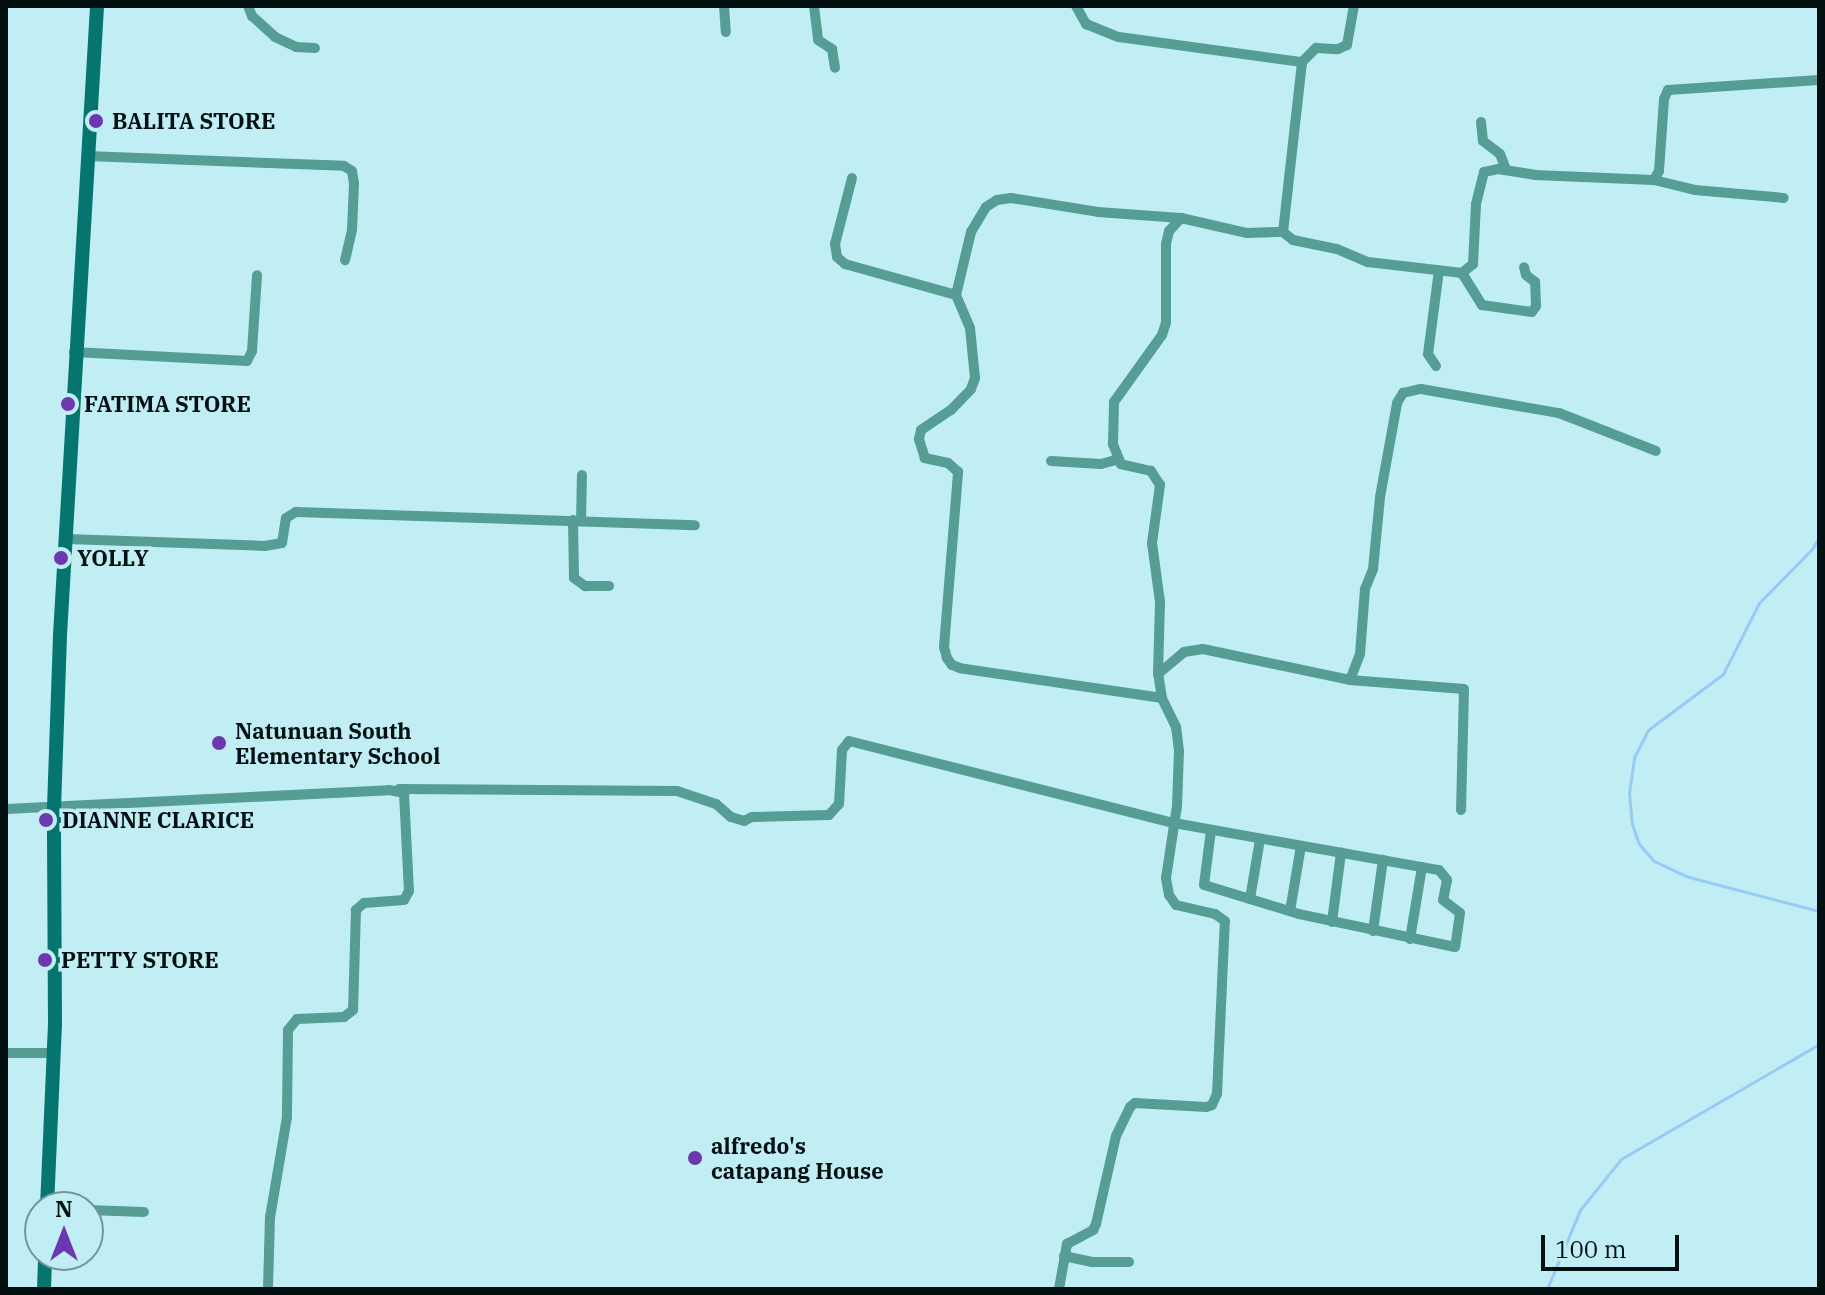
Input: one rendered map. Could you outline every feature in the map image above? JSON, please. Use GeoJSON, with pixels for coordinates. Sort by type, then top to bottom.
{"type":"FeatureCollection","features":[{"type":"Feature","properties":{"kind":"street"},"geometry":{"type":"LineString","coordinates":[[48,1191],[53,1053],[54,808],[74,352],[97,6]]}},
{"type":"Feature","properties":{"kind":"street"},"geometry":{"type":"LineString","coordinates":[[248,6],[252,16],[275,37],[296,47],[315,48]]}},
{"type":"Feature","properties":{"kind":"street"},"geometry":{"type":"LineString","coordinates":[[724,6],[726,32]]}},
{"type":"Feature","properties":{"kind":"street"},"geometry":{"type":"LineString","coordinates":[[814,6],[819,43],[832,49],[835,68]]}},
{"type":"Feature","properties":{"kind":"street"},"geometry":{"type":"LineString","coordinates":[[1076,6],[1086,24],[1119,37],[1302,62]]}},
{"type":"Feature","properties":{"kind":"street"},"geometry":{"type":"LineString","coordinates":[[1283,232],[1302,62],[1316,48],[1338,49],[1347,45],[1352,34],[1354,6]]}},
{"type":"Feature","properties":{"kind":"street"},"geometry":{"type":"LineString","coordinates":[[1654,180],[1659,171],[1664,99],[1668,90],[1819,80]]}},
{"type":"Feature","properties":{"kind":"street"},"geometry":{"type":"LineString","coordinates":[[1481,122],[1483,141],[1500,154],[1506,170]]}},
{"type":"Feature","properties":{"kind":"street"},"geometry":{"type":"LineString","coordinates":[[87,156],[344,166],[352,171],[354,183],[352,230],[345,260]]}},
{"type":"Feature","properties":{"kind":"street"},"geometry":{"type":"LineString","coordinates":[[1162,698],[960,668],[952,665],[947,658],[944,647],[958,472],[948,463],[925,458],[919,439],[921,430],[951,410],[971,389],[975,378],[970,328],[956,295],[971,232],[986,207],[997,200],[1011,198],[1098,212],[1181,218],[1247,233],[1283,232],[1293,240],[1337,249],[1368,262],[1462,273],[1473,264],[1479,180],[1484,172],[1506,170],[1535,175],[1654,180],[1695,190],[1784,198]]}},
{"type":"Feature","properties":{"kind":"street"},"geometry":{"type":"LineString","coordinates":[[852,178],[835,244],[837,257],[845,264],[956,295]]}},
{"type":"Feature","properties":{"kind":"street"},"geometry":{"type":"LineString","coordinates":[[1059,1289],[1070,1240],[1089,1233],[1096,1224],[1116,1136],[1130,1107],[1135,1103],[1206,1107],[1215,1100],[1225,921],[1215,914],[1176,905],[1169,895],[1166,878],[1174,823],[1179,739],[1162,698],[1158,674],[1160,602],[1152,543],[1160,485],[1151,471],[1127,467],[1116,460],[1113,444],[1114,402],[1162,335],[1166,323],[1166,244],[1169,231],[1181,218]]}},
{"type":"Feature","properties":{"kind":"street"},"geometry":{"type":"LineString","coordinates":[[1462,273],[1482,305],[1532,312],[1536,306],[1535,282],[1526,275],[1524,267]]}},
{"type":"Feature","properties":{"kind":"street"},"geometry":{"type":"LineString","coordinates":[[1436,366],[1428,354],[1439,271]]}},
{"type":"Feature","properties":{"kind":"street"},"geometry":{"type":"LineString","coordinates":[[74,352],[247,361],[252,351],[257,275]]}},
{"type":"Feature","properties":{"kind":"street"},"geometry":{"type":"LineString","coordinates":[[1350,680],[1360,654],[1365,589],[1373,569],[1395,417],[1403,393],[1421,389],[1559,413],[1656,451]]}},
{"type":"Feature","properties":{"kind":"street"},"geometry":{"type":"LineString","coordinates":[[1051,461],[1101,464],[1116,460]]}},
{"type":"Feature","properties":{"kind":"street"},"geometry":{"type":"LineString","coordinates":[[582,475],[574,578],[585,586],[609,586]]}},
{"type":"Feature","properties":{"kind":"street"},"geometry":{"type":"LineString","coordinates":[[67,539],[265,546],[282,543],[286,518],[296,512],[695,525]]}},
{"type":"Feature","properties":{"kind":"street"},"geometry":{"type":"LineString","coordinates":[[1158,674],[1184,652],[1203,649],[1350,680],[1464,689],[1461,810]]}},
{"type":"Feature","properties":{"kind":"street"},"geometry":{"type":"LineString","coordinates":[[6,809],[399,789],[677,791],[716,804],[731,817],[744,821],[752,817],[829,815],[839,804],[842,750],[849,741],[1174,823],[1439,870],[1447,880],[1443,900],[1460,913],[1455,947],[1332,922],[1204,885],[1211,830]]}},
{"type":"Feature","properties":{"kind":"street"},"geometry":{"type":"LineString","coordinates":[[268,1289],[270,1217],[287,1117],[288,1030],[297,1019],[350,1015],[356,910],[364,903],[404,900],[407,896],[406,800],[399,789]]}},
{"type":"Feature","properties":{"kind":"street"},"geometry":{"type":"LineString","coordinates":[[1250,899],[1260,839]]}},
{"type":"Feature","properties":{"kind":"street"},"geometry":{"type":"LineString","coordinates":[[1290,911],[1301,846]]}},
{"type":"Feature","properties":{"kind":"street"},"geometry":{"type":"LineString","coordinates":[[1332,922],[1341,853]]}},
{"type":"Feature","properties":{"kind":"street"},"geometry":{"type":"LineString","coordinates":[[1373,931],[1383,860]]}},
{"type":"Feature","properties":{"kind":"street"},"geometry":{"type":"LineString","coordinates":[[1410,939],[1422,867]]}},
{"type":"Feature","properties":{"kind":"street"},"geometry":{"type":"LineString","coordinates":[[6,1053],[53,1053]]}},
{"type":"Feature","properties":{"kind":"street"},"geometry":{"type":"LineString","coordinates":[[104,1211],[144,1212]]}},
{"type":"Feature","properties":{"kind":"street"},"geometry":{"type":"LineString","coordinates":[[1064,1256],[1093,1262],[1129,1262]]}},
{"type":"Feature","properties":{"kind":"waterway"},"geometry":{"type":"LineString","coordinates":[[1819,537],[1812,549],[1759,603],[1723,674],[1648,730],[1634,758],[1629,792],[1632,824],[1639,844],[1654,861],[1689,877],[1819,911]]}},
{"type":"Feature","properties":{"kind":"waterway"},"geometry":{"type":"LineString","coordinates":[[1547,1289],[1580,1210],[1621,1159],[1819,1044]]}},
{"type":"Feature","properties":{"kind":"place","name":"BALITA STORE"},"geometry":{"type":"Point","coordinates":[96,121]}},
{"type":"Feature","properties":{"kind":"place","name":"FATIMA STORE"},"geometry":{"type":"Point","coordinates":[68,404]}},
{"type":"Feature","properties":{"kind":"place","name":"YOLLY"},"geometry":{"type":"Point","coordinates":[61,558]}},
{"type":"Feature","properties":{"kind":"place","name":"Natunuan South Elementary School"},"geometry":{"type":"Point","coordinates":[219,743]}},
{"type":"Feature","properties":{"kind":"place","name":"DIANNE CLARICE"},"geometry":{"type":"Point","coordinates":[46,820]}},
{"type":"Feature","properties":{"kind":"place","name":"PETTY STORE"},"geometry":{"type":"Point","coordinates":[45,960]}},
{"type":"Feature","properties":{"kind":"place","name":"alfredo's catapang House"},"geometry":{"type":"Point","coordinates":[695,1158]}}]}
